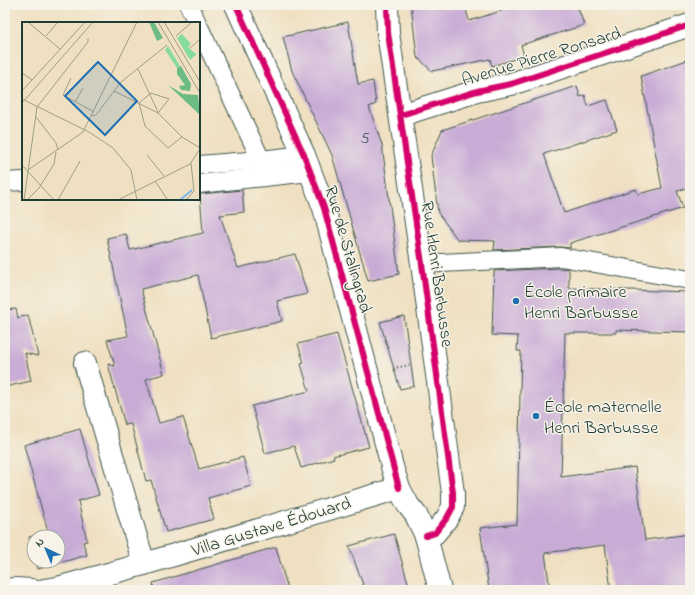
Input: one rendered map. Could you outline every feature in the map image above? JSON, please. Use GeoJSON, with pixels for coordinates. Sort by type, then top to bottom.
{"type":"FeatureCollection","features":[{"type":"Feature","properties":{"kind":"street","name":"Rue de Stalingrad"},"geometry":{"type":"LineString","coordinates":[[236,5],[307,163],[324,208],[393,470],[399,488],[408,505],[416,515],[426,536],[440,590]]}},
{"type":"Feature","properties":{"kind":"street","name":"Rue Henri Barbusse"},"geometry":{"type":"LineString","coordinates":[[387,5],[388,34],[401,115],[453,493],[453,507],[448,518],[435,532],[426,536]]}},
{"type":"Feature","properties":{"kind":"street","name":"Avenue Pierre Ronsard"},"geometry":{"type":"LineString","coordinates":[[401,115],[477,90],[511,84],[690,24]]}},
{"type":"Feature","properties":{"kind":"street"},"geometry":{"type":"LineString","coordinates":[[85,363],[144,564]]}},
{"type":"Feature","properties":{"kind":"street","name":"Villa Gustave Édouard"},"geometry":{"type":"LineString","coordinates":[[44,590],[144,564],[399,488]]}},
{"type":"Feature","properties":{"kind":"street"},"geometry":{"type":"LineString","coordinates":[[5,590],[32,590]]}},
{"type":"Feature","properties":{"kind":"lane"},"geometry":{"type":"LineString","coordinates":[[189,5],[197,22]]}},
{"type":"Feature","properties":{"kind":"lane"},"geometry":{"type":"LineString","coordinates":[[200,29],[261,160]]}},
{"type":"Feature","properties":{"kind":"lane"},"geometry":{"type":"LineString","coordinates":[[200,165],[261,160],[307,163]]}},
{"type":"Feature","properties":{"kind":"lane"},"geometry":{"type":"LineString","coordinates":[[200,184],[307,163]]}},
{"type":"Feature","properties":{"kind":"lane"},"geometry":{"type":"LineString","coordinates":[[5,182],[22,181]]}},
{"type":"Feature","properties":{"kind":"lane"},"geometry":{"type":"LineString","coordinates":[[422,264],[561,257],[690,280]]}},
{"type":"Feature","properties":{"kind":"path"},"geometry":{"type":"LineString","coordinates":[[386,369],[414,365]]}},
{"type":"Feature","properties":{"kind":"building"},"geometry":{"type":"Polygon","coordinates":[[[411,5],[465,5],[469,21],[520,5],[577,5],[584,25],[521,45],[524,56],[492,66],[490,59],[432,71],[417,57],[411,5]]]}},
{"type":"Feature","properties":{"kind":"building"},"geometry":{"type":"Polygon","coordinates":[[[348,22],[358,84],[373,81],[376,104],[369,107],[382,145],[399,274],[368,281],[332,155],[292,71],[283,37],[348,22]]]}},
{"type":"Feature","properties":{"kind":"building"},"geometry":{"type":"Polygon","coordinates":[[[690,59],[690,187],[677,191],[683,208],[570,243],[570,248],[560,247],[494,250],[495,241],[458,240],[438,213],[431,156],[442,130],[577,86],[580,97],[585,95],[588,106],[607,100],[617,130],[544,154],[564,213],[636,189],[638,194],[662,188],[641,76],[690,59]]]}},
{"type":"Feature","properties":{"kind":"building"},"geometry":{"type":"Polygon","coordinates":[[[242,190],[244,212],[220,215],[238,268],[295,254],[307,294],[277,301],[282,321],[211,338],[198,275],[141,289],[164,374],[146,379],[159,423],[183,417],[199,469],[243,457],[251,486],[208,498],[214,519],[166,532],[151,480],[146,481],[131,424],[125,425],[108,364],[115,366],[107,340],[128,336],[107,238],[126,234],[130,250],[203,233],[200,194],[242,190]]]}},
{"type":"Feature","properties":{"kind":"building"},"geometry":{"type":"Polygon","coordinates":[[[560,268],[569,269],[569,288],[690,292],[690,332],[616,330],[616,333],[565,333],[561,477],[635,467],[645,540],[690,534],[690,590],[611,590],[605,545],[545,553],[550,590],[489,590],[480,528],[517,524],[521,351],[517,351],[518,336],[492,335],[494,271],[560,268]]]}},
{"type":"Feature","properties":{"kind":"building"},"geometry":{"type":"Polygon","coordinates":[[[16,309],[18,318],[28,315],[38,356],[25,353],[31,381],[5,387],[5,310],[16,309]]]}},
{"type":"Feature","properties":{"kind":"building"},"geometry":{"type":"Polygon","coordinates":[[[404,316],[414,386],[400,389],[380,322],[404,316]]]}},
{"type":"Feature","properties":{"kind":"building"},"geometry":{"type":"Polygon","coordinates":[[[337,334],[369,447],[333,456],[334,458],[301,468],[294,446],[265,453],[252,406],[309,391],[301,364],[304,363],[298,344],[337,334]]]}},
{"type":"Feature","properties":{"kind":"building"},"geometry":{"type":"Polygon","coordinates":[[[80,429],[99,495],[78,501],[87,541],[83,542],[87,555],[66,561],[66,529],[47,529],[24,445],[80,429]]]}},
{"type":"Feature","properties":{"kind":"building"},"geometry":{"type":"Polygon","coordinates":[[[394,534],[410,590],[365,590],[349,546],[394,534]]]}},
{"type":"Feature","properties":{"kind":"building"},"geometry":{"type":"Polygon","coordinates":[[[276,547],[288,590],[154,590],[153,583],[276,547]]]}},
{"type":"Feature","properties":{"kind":"cycle path"},"geometry":{"type":"LineString","coordinates":[[236,5],[304,155],[324,208],[399,488]]}},
{"type":"Feature","properties":{"kind":"cycle path"},"geometry":{"type":"LineString","coordinates":[[387,5],[388,33],[422,264],[453,493],[453,507],[447,518],[435,533],[426,536]]}},
{"type":"Feature","properties":{"kind":"cycle path"},"geometry":{"type":"LineString","coordinates":[[401,115],[477,91],[511,84],[690,25]]}},
{"type":"Feature","properties":{"kind":"place","name":"École primaire Henri Barbusse"},"geometry":{"type":"Point","coordinates":[516,301]}},
{"type":"Feature","properties":{"kind":"place","name":"École maternelle Henri Barbusse"},"geometry":{"type":"Point","coordinates":[536,416]}}]}
